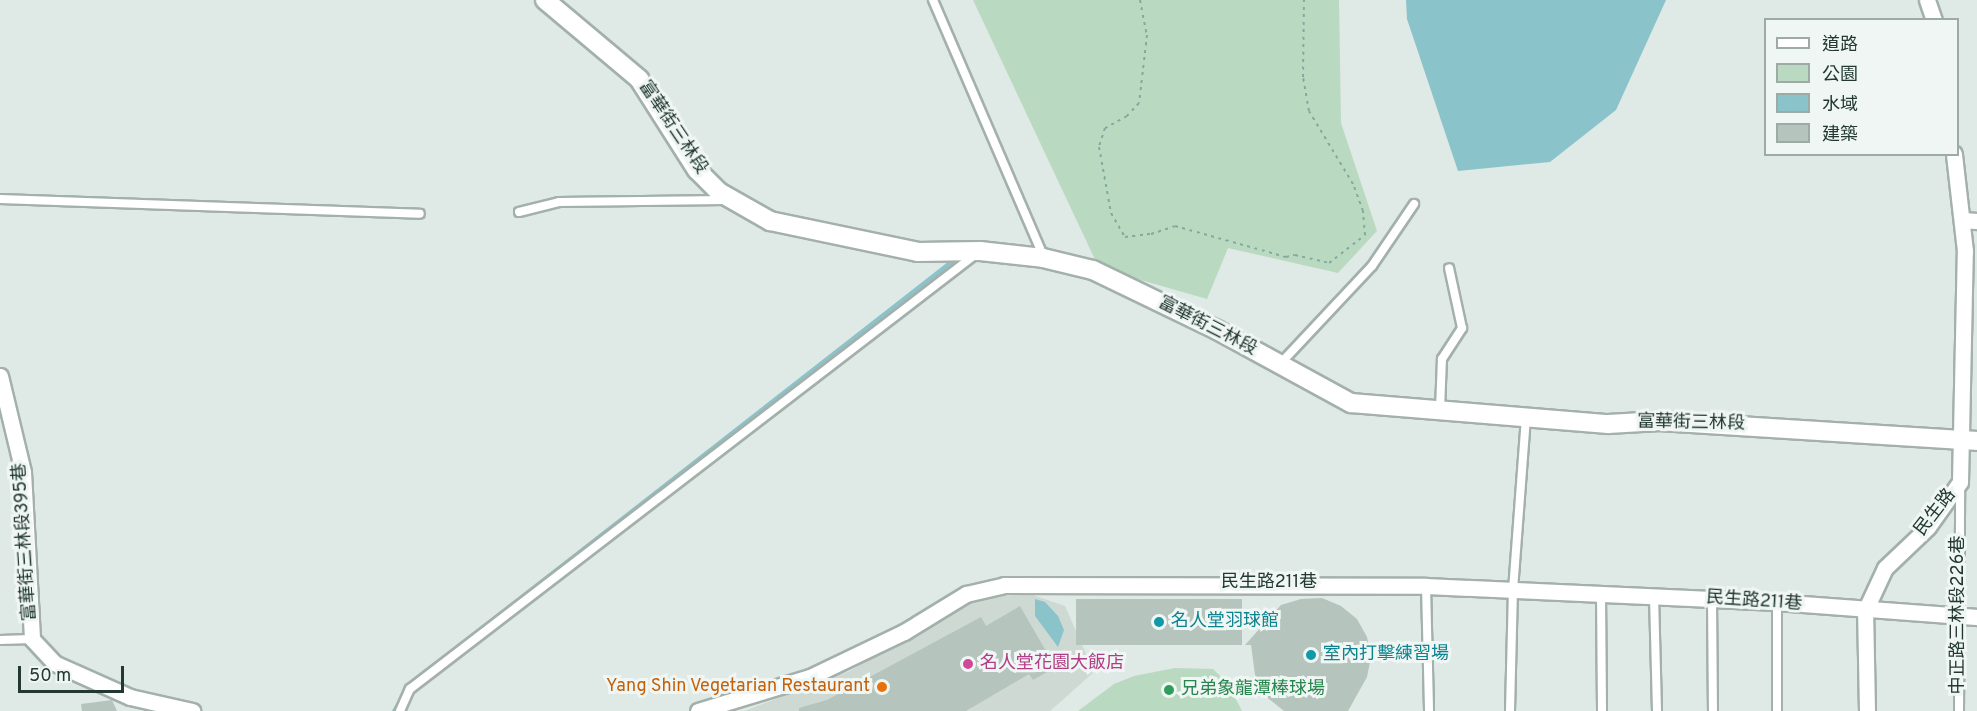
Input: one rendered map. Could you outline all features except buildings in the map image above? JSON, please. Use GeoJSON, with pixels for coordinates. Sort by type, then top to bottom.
{"type":"FeatureCollection","features":[{"type":"Feature","properties":{"kind":"street","name":"富華街三林段"},"geometry":{"type":"LineString","coordinates":[[545,0],[639,79],[697,170],[732,200],[770,221],[850,240],[918,252],[980,251],[1043,258],[1093,270],[1217,330],[1279,366],[1351,403],[1608,424],[1660,421],[1970,440]]}},
{"type":"Feature","properties":{"kind":"street"},"geometry":{"type":"LineString","coordinates":[[1928,0],[1933,18]]}},
{"type":"Feature","properties":{"kind":"street","name":"民生路"},"geometry":{"type":"LineString","coordinates":[[1867,711],[1865,611],[1885,568],[1928,527],[1960,482],[1970,440],[1965,251],[1969,220],[1954,156]]}},
{"type":"Feature","properties":{"kind":"street","name":"富華街三林段395巷"},"geometry":{"type":"LineString","coordinates":[[0,376],[7,434],[23,472],[32,639],[54,663],[130,697],[192,711]]}},
{"type":"Feature","properties":{"kind":"street","name":"民生路211巷"},"geometry":{"type":"LineString","coordinates":[[698,711],[810,677],[904,632],[966,594],[1004,585],[1426,586],[1777,602],[1865,611],[1977,616]]}},
{"type":"Feature","properties":{"kind":"lane"},"geometry":{"type":"LineString","coordinates":[[933,0],[1043,258]]}},
{"type":"Feature","properties":{"kind":"lane"},"geometry":{"type":"LineString","coordinates":[[0,199],[420,214]]}},
{"type":"Feature","properties":{"kind":"lane"},"geometry":{"type":"LineString","coordinates":[[519,212],[559,202],[732,200]]}},
{"type":"Feature","properties":{"kind":"lane"},"geometry":{"type":"LineString","coordinates":[[1279,366],[1372,266],[1414,204]]}},
{"type":"Feature","properties":{"kind":"lane"},"geometry":{"type":"LineString","coordinates":[[400,711],[410,690],[980,251]]}},
{"type":"Feature","properties":{"kind":"lane"},"geometry":{"type":"LineString","coordinates":[[1440,411],[1442,358],[1462,328],[1449,268]]}},
{"type":"Feature","properties":{"kind":"lane"},"geometry":{"type":"LineString","coordinates":[[1510,711],[1513,590],[1526,418]]}},
{"type":"Feature","properties":{"kind":"lane","name":"中正路三林段226巷"},"geometry":{"type":"LineString","coordinates":[[1959,711],[1960,482]]}},
{"type":"Feature","properties":{"kind":"lane"},"geometry":{"type":"LineString","coordinates":[[1426,586],[1429,711]]}},
{"type":"Feature","properties":{"kind":"lane"},"geometry":{"type":"LineString","coordinates":[[1601,594],[1602,711]]}},
{"type":"Feature","properties":{"kind":"lane"},"geometry":{"type":"LineString","coordinates":[[1654,596],[1657,711]]}},
{"type":"Feature","properties":{"kind":"lane"},"geometry":{"type":"LineString","coordinates":[[1712,599],[1713,711]]}},
{"type":"Feature","properties":{"kind":"lane"},"geometry":{"type":"LineString","coordinates":[[1777,602],[1777,711]]}},
{"type":"Feature","properties":{"kind":"lane"},"geometry":{"type":"LineString","coordinates":[[0,640],[32,639]]}},
{"type":"Feature","properties":{"kind":"path"},"geometry":{"type":"LineString","coordinates":[[1140,0],[1147,35],[1138,103],[1127,116],[1105,128],[1099,147],[1111,213],[1125,237],[1151,234],[1175,225],[1286,257],[1294,255],[1329,263],[1365,235],[1363,211],[1353,184],[1309,111],[1303,77],[1304,0]]}},
{"type":"Feature","properties":{"kind":"shaded area"},"geometry":{"type":"Polygon","coordinates":[[[1027,593],[1065,606],[1094,672],[1050,711],[744,711],[850,671],[971,600],[1027,593]]]}},
{"type":"Feature","properties":{"kind":"green space"},"geometry":{"type":"Polygon","coordinates":[[[973,0],[1339,0],[1341,123],[1377,231],[1338,273],[1228,248],[1207,299],[1099,268],[973,0]]]}},
{"type":"Feature","properties":{"kind":"green space","name":"兄弟象龍潭棒球場"},"geometry":{"type":"Polygon","coordinates":[[[1175,668],[1213,669],[1228,684],[1242,711],[1078,711],[1114,684],[1134,676],[1175,668]]]}},
{"type":"Feature","properties":{"kind":"water"},"geometry":{"type":"Polygon","coordinates":[[[1406,0],[1666,0],[1616,110],[1550,162],[1458,171],[1407,19],[1406,0]]]}},
{"type":"Feature","properties":{"kind":"water"},"geometry":{"type":"Polygon","coordinates":[[[1035,599],[1045,602],[1058,616],[1064,630],[1058,647],[1035,616],[1035,599]]]}},
{"type":"Feature","properties":{"kind":"waterway"},"geometry":{"type":"LineString","coordinates":[[418,678],[951,262]]}},
{"type":"Feature","properties":{"kind":"waterway"},"geometry":{"type":"LineString","coordinates":[[394,711],[412,683]]}},
{"type":"Feature","properties":{"kind":"place","name":"名人堂羽球館"},"geometry":{"type":"Point","coordinates":[1159,622]}},
{"type":"Feature","properties":{"kind":"place","name":"室內打擊練習場"},"geometry":{"type":"Point","coordinates":[1311,655]}},
{"type":"Feature","properties":{"kind":"place","name":"名人堂花園大飯店"},"geometry":{"type":"Point","coordinates":[968,664]}},
{"type":"Feature","properties":{"kind":"place","name":"Yang Shin Vegetarian Restaurant"},"geometry":{"type":"Point","coordinates":[882,687]}},
{"type":"Feature","properties":{"kind":"place","name":"兄弟象龍潭棒球場"},"geometry":{"type":"Point","coordinates":[1169,690]}}]}
